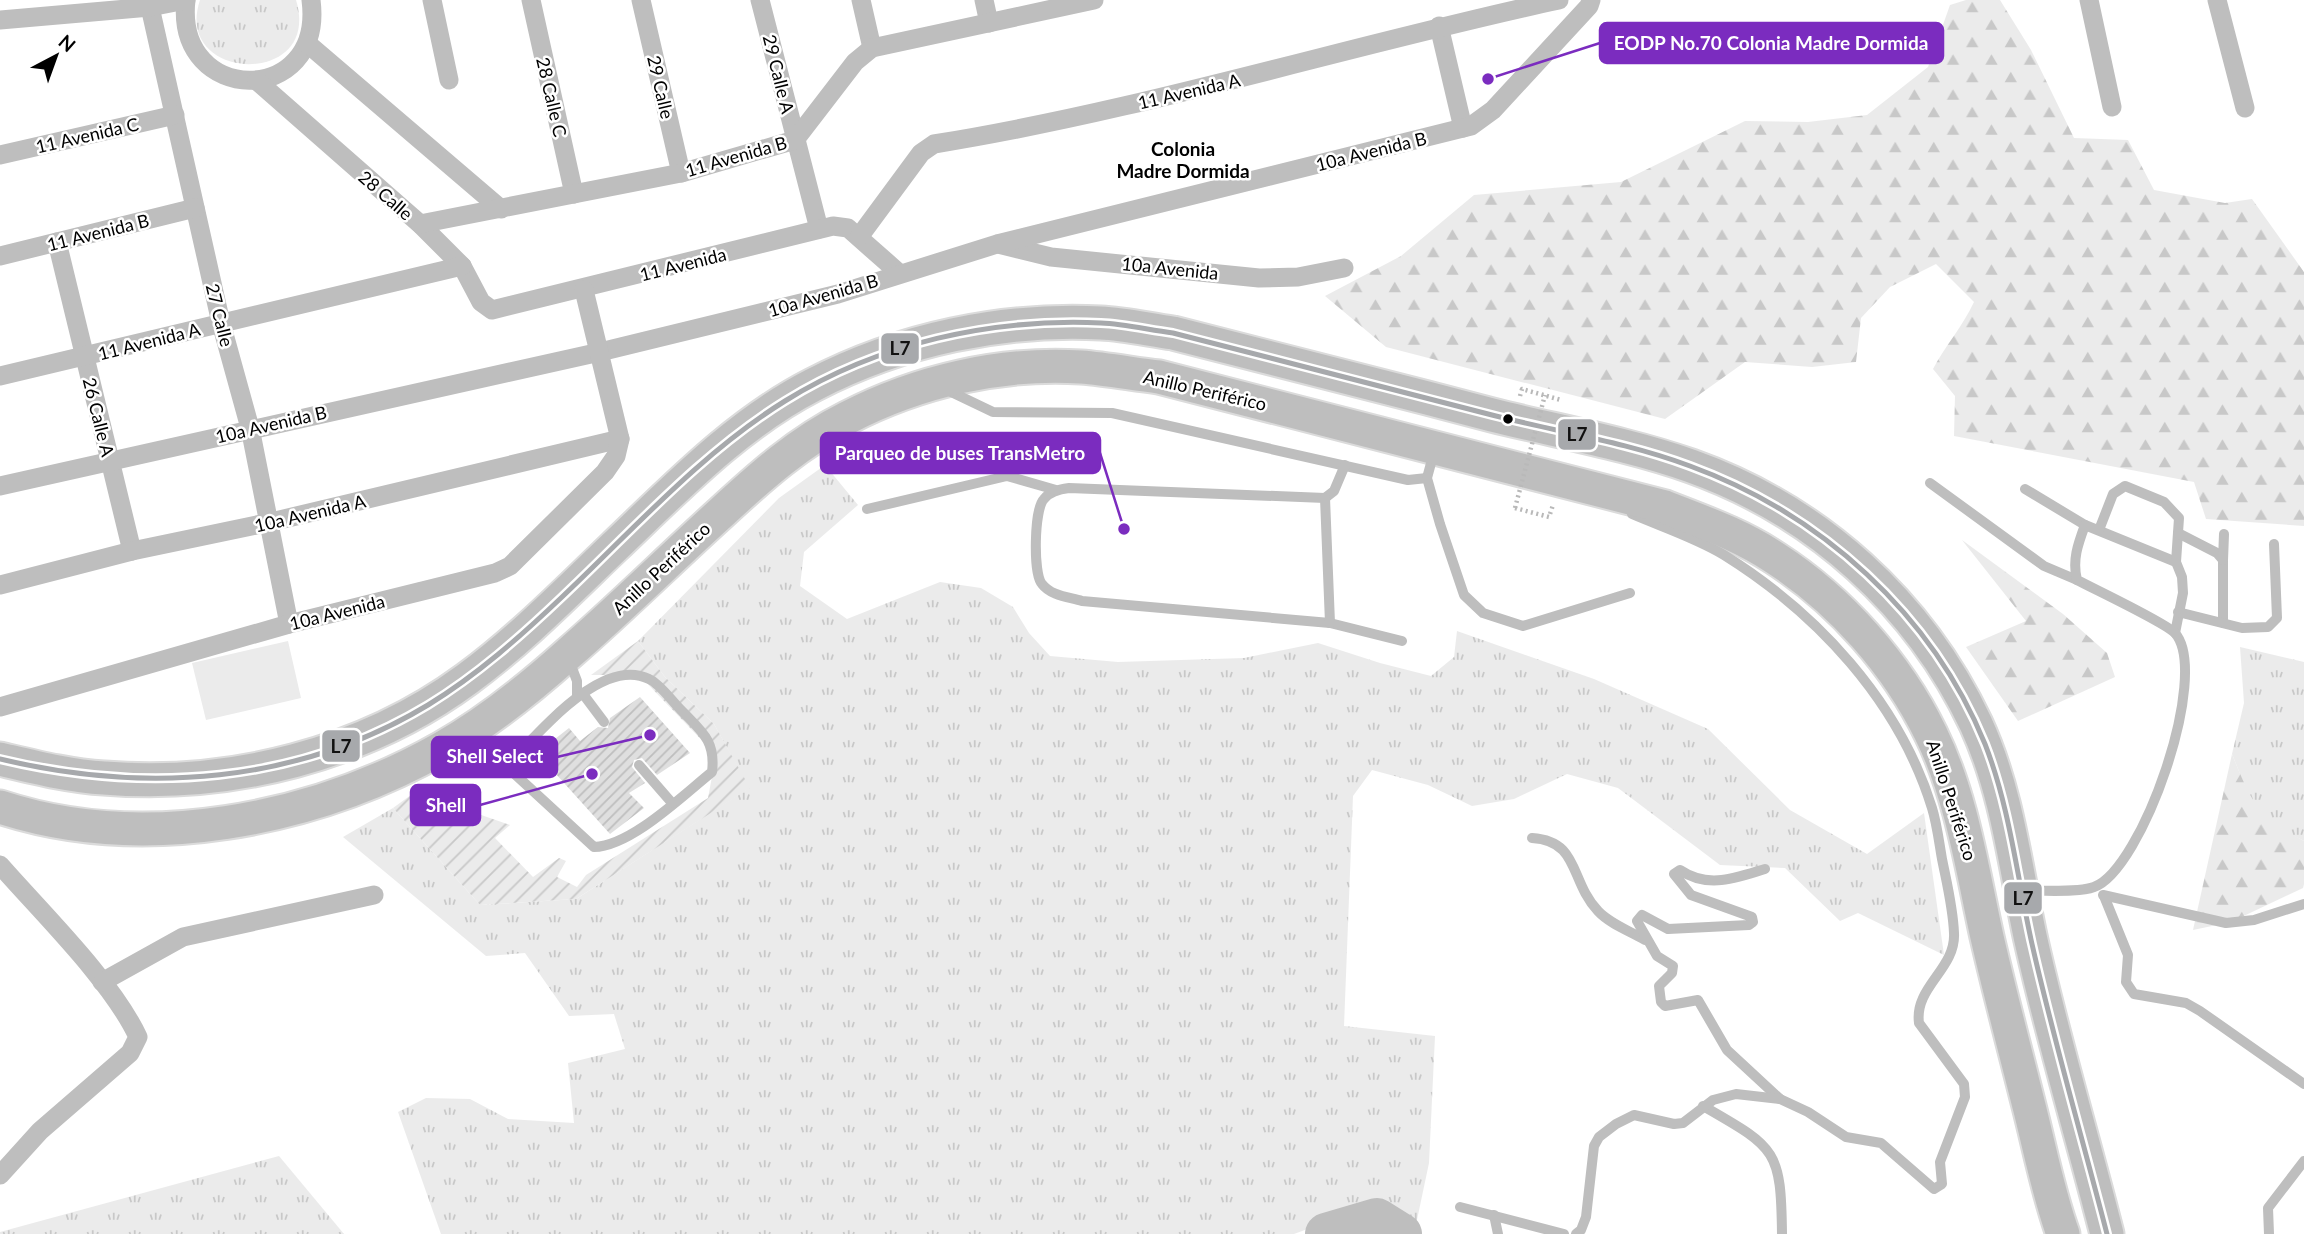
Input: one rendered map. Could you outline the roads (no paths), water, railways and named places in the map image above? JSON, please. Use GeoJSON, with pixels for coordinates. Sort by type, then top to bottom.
{"type":"FeatureCollection","features":[{"type":"Feature","properties":{"kind":"highway"},"geometry":{"type":"LineString","coordinates":[[0,760],[63,774],[105,779],[181,780],[280,765],[347,744],[413,713],[495,658],[712,455],[751,424],[812,385],[888,352],[960,333],[1044,322],[1104,323],[1173,333],[1689,465],[1783,508],[1869,573],[1915,625],[1953,680],[1977,726],[1993,770],[2006,813],[2031,938],[2108,1234]]}},
{"type":"Feature","properties":{"kind":"highway","name":"Anillo Periférico"},"geometry":{"type":"LineString","coordinates":[[0,807],[34,818],[113,829],[214,824],[302,807],[394,772],[489,719],[568,655],[782,457],[846,418],[934,384],[1008,370],[1079,367],[1159,377],[1431,463],[1613,502],[1665,507],[1733,534],[1775,558],[1814,587],[1856,627],[1897,678],[1931,735],[1954,797],[1973,863],[1987,937],[2063,1234]]}},
{"type":"Feature","properties":{"kind":"street"},"geometry":{"type":"LineString","coordinates":[[0,20],[150,7],[186,0],[186,31],[198,57],[225,77],[257,81],[289,68],[308,44],[314,20],[311,0]]}},
{"type":"Feature","properties":{"kind":"street"},"geometry":{"type":"LineString","coordinates":[[432,0],[449,80]]}},
{"type":"Feature","properties":{"kind":"street","name":"28 Calle C"},"geometry":{"type":"LineString","coordinates":[[531,0],[574,194]]}},
{"type":"Feature","properties":{"kind":"street","name":"29 Calle"},"geometry":{"type":"LineString","coordinates":[[641,0],[681,173]]}},
{"type":"Feature","properties":{"kind":"street","name":"29 Calle A"},"geometry":{"type":"LineString","coordinates":[[760,0],[819,229]]}},
{"type":"Feature","properties":{"kind":"street"},"geometry":{"type":"LineString","coordinates":[[861,0],[872,48],[1094,0]]}},
{"type":"Feature","properties":{"kind":"street"},"geometry":{"type":"LineString","coordinates":[[984,0],[989,23]]}},
{"type":"Feature","properties":{"kind":"street","name":"11 Avenida A"},"geometry":{"type":"LineString","coordinates":[[859,237],[914,161],[934,144],[1216,86],[1438,26],[1559,0]]}},
{"type":"Feature","properties":{"kind":"street","name":"10a Avenida B"},"geometry":{"type":"LineString","coordinates":[[0,486],[250,428],[600,352],[838,294],[997,244],[1463,128],[1493,110],[1589,6],[1591,0]]}},
{"type":"Feature","properties":{"kind":"street"},"geometry":{"type":"LineString","coordinates":[[2089,0],[2112,107]]}},
{"type":"Feature","properties":{"kind":"street"},"geometry":{"type":"LineString","coordinates":[[2217,0],[2245,108]]}},
{"type":"Feature","properties":{"kind":"street","name":"27 Calle"},"geometry":{"type":"LineString","coordinates":[[150,7],[221,323],[250,428],[289,624]]}},
{"type":"Feature","properties":{"kind":"street"},"geometry":{"type":"LineString","coordinates":[[1438,26],[1463,128]]}},
{"type":"Feature","properties":{"kind":"street"},"geometry":{"type":"LineString","coordinates":[[308,44],[501,209]]}},
{"type":"Feature","properties":{"kind":"street","name":"11 Avenida B"},"geometry":{"type":"LineString","coordinates":[[420,224],[681,173],[795,139],[856,62],[872,48]]}},
{"type":"Feature","properties":{"kind":"street"},"geometry":{"type":"LineString","coordinates":[[167,76],[198,57]]}},
{"type":"Feature","properties":{"kind":"street","name":"28 Calle"},"geometry":{"type":"LineString","coordinates":[[257,81],[420,224],[462,266],[481,302],[492,310],[505,308]]}},
{"type":"Feature","properties":{"kind":"street","name":"11 Avenida C"},"geometry":{"type":"LineString","coordinates":[[0,155],[175,115]]}},
{"type":"Feature","properties":{"kind":"street","name":"11 Avenida B"},"geometry":{"type":"LineString","coordinates":[[0,256],[195,208]]}},
{"type":"Feature","properties":{"kind":"street","name":"11 Avenida"},"geometry":{"type":"LineString","coordinates":[[505,308],[833,226],[848,228],[859,237]]}},
{"type":"Feature","properties":{"kind":"street"},"geometry":{"type":"LineString","coordinates":[[859,237],[899,273]]}},
{"type":"Feature","properties":{"kind":"street","name":"26 Calle A"},"geometry":{"type":"LineString","coordinates":[[57,242],[132,551]]}},
{"type":"Feature","properties":{"kind":"street","name":"10a Avenida"},"geometry":{"type":"LineString","coordinates":[[997,244],[1051,257],[1259,278],[1298,278],[1345,268]]}},
{"type":"Feature","properties":{"kind":"street","name":"11 Avenida A"},"geometry":{"type":"LineString","coordinates":[[0,376],[462,266]]}},
{"type":"Feature","properties":{"kind":"street"},"geometry":{"type":"LineString","coordinates":[[583,290],[620,439]]}},
{"type":"Feature","properties":{"kind":"street","name":"10a Avenida"},"geometry":{"type":"LineString","coordinates":[[0,707],[289,624],[495,573],[510,566],[606,472],[616,456],[620,439]]}},
{"type":"Feature","properties":{"kind":"street","name":"10a Avenida A"},"geometry":{"type":"LineString","coordinates":[[0,585],[132,551],[271,523],[620,439]]}},
{"type":"Feature","properties":{"kind":"street"},"geometry":{"type":"LineString","coordinates":[[0,865],[102,982],[131,1022],[138,1037],[130,1053],[40,1131],[0,1175]]}},
{"type":"Feature","properties":{"kind":"street"},"geometry":{"type":"LineString","coordinates":[[102,982],[183,937],[374,895]]}},
{"type":"Feature","properties":{"kind":"lane"},"geometry":{"type":"LineString","coordinates":[[934,384],[993,412],[1112,413],[1408,480],[1431,463],[1464,595],[1483,614],[1523,625],[1630,593]]}},
{"type":"Feature","properties":{"kind":"lane"},"geometry":{"type":"LineString","coordinates":[[1345,465],[1334,491],[1325,498],[1069,488],[1056,490],[1042,499],[1038,512],[1036,574],[1043,586],[1057,595],[1082,601],[1330,623],[1402,641]]}},
{"type":"Feature","properties":{"kind":"lane"},"geometry":{"type":"LineString","coordinates":[[867,509],[1007,476],[1056,490]]}},
{"type":"Feature","properties":{"kind":"lane"},"geometry":{"type":"LineString","coordinates":[[1930,483],[2044,566],[2077,580],[2175,633]]}},
{"type":"Feature","properties":{"kind":"lane"},"geometry":{"type":"LineString","coordinates":[[2021,891],[2095,887],[2119,868],[2158,795],[2188,681],[2186,658],[2175,633],[2182,577],[2176,562],[2179,517],[2173,508],[2125,486],[2113,494],[2099,530]]}},
{"type":"Feature","properties":{"kind":"lane"},"geometry":{"type":"LineString","coordinates":[[2025,489],[2085,525],[2176,562]]}},
{"type":"Feature","properties":{"kind":"lane"},"geometry":{"type":"LineString","coordinates":[[1325,498],[1330,623]]}},
{"type":"Feature","properties":{"kind":"lane"},"geometry":{"type":"LineString","coordinates":[[1613,502],[1722,554],[1769,587],[1822,632],[1859,672],[1894,721],[1917,767],[1932,809],[1954,916],[1955,943],[1951,955],[1925,992],[1918,1015],[1926,1034],[1964,1083],[1965,1097],[1940,1162],[1942,1184],[1934,1189],[1881,1143],[1846,1137],[1808,1112],[1780,1099],[1727,1050],[1698,1000],[1665,1006],[1661,1002],[1659,986],[1672,973],[1672,966],[1657,956],[1645,940],[1637,921],[1642,915],[1668,929],[1753,922],[1752,917],[1691,895],[1677,880],[1675,871],[1703,881],[1718,882],[1765,869]]}},
{"type":"Feature","properties":{"kind":"lane"},"geometry":{"type":"LineString","coordinates":[[2077,580],[2075,559],[2085,525]]}},
{"type":"Feature","properties":{"kind":"lane"},"geometry":{"type":"LineString","coordinates":[[2178,533],[2217,552],[2223,560]]}},
{"type":"Feature","properties":{"kind":"lane"},"geometry":{"type":"LineString","coordinates":[[2222,623],[2224,534]]}},
{"type":"Feature","properties":{"kind":"lane"},"geometry":{"type":"LineString","coordinates":[[2179,612],[2242,628],[2268,627],[2277,618],[2274,544]]}},
{"type":"Feature","properties":{"kind":"lane"},"geometry":{"type":"LineString","coordinates":[[568,655],[580,695],[604,722]]}},
{"type":"Feature","properties":{"kind":"lane"},"geometry":{"type":"LineString","coordinates":[[443,747],[506,766],[594,848],[620,842],[712,772],[714,753],[706,736],[651,679],[630,674],[611,677],[580,695],[506,766]]}},
{"type":"Feature","properties":{"kind":"lane"},"geometry":{"type":"LineString","coordinates":[[639,765],[672,803]]}},
{"type":"Feature","properties":{"kind":"lane"},"geometry":{"type":"LineString","coordinates":[[1532,838],[1551,839],[1562,846],[1578,883],[1598,911],[1645,940]]}},
{"type":"Feature","properties":{"kind":"lane"},"geometry":{"type":"LineString","coordinates":[[2095,887],[2104,896],[2128,955],[2126,982],[2134,994],[2186,1003],[2304,1084]]}},
{"type":"Feature","properties":{"kind":"lane"},"geometry":{"type":"LineString","coordinates":[[2104,896],[2226,923],[2254,919],[2304,904]]}},
{"type":"Feature","properties":{"kind":"lane"},"geometry":{"type":"LineString","coordinates":[[1576,1234],[1586,1217],[1594,1146],[1599,1138],[1616,1124],[1634,1115],[1674,1124],[1691,1118],[1703,1106],[1736,1094],[1780,1099]]}},
{"type":"Feature","properties":{"kind":"lane"},"geometry":{"type":"LineString","coordinates":[[1703,1106],[1754,1137],[1774,1161],[1781,1181],[1782,1234]]}},
{"type":"Feature","properties":{"kind":"lane"},"geometry":{"type":"LineString","coordinates":[[2269,1234],[2268,1208],[2304,1161]]}},
{"type":"Feature","properties":{"kind":"lane"},"geometry":{"type":"LineString","coordinates":[[1460,1207],[1564,1234]]}},
{"type":"Feature","properties":{"kind":"lane"},"geometry":{"type":"LineString","coordinates":[[1494,1216],[1498,1234]]}},
{"type":"Feature","properties":{"kind":"waterway"},"geometry":{"type":"LineString","coordinates":[[1326,1234],[1377,1219],[1401,1234]]}},
{"type":"Feature","properties":{"kind":"place","name":"EODP No.70 Colonia Madre Dormida"},"geometry":{"type":"Point","coordinates":[1488,79]}},
{"type":"Feature","properties":{"kind":"place","name":"Parqueo de buses TransMetro"},"geometry":{"type":"Point","coordinates":[1124,529]}},
{"type":"Feature","properties":{"kind":"place","name":"Shell Select"},"geometry":{"type":"Point","coordinates":[650,735]}},
{"type":"Feature","properties":{"kind":"place","name":"Shell"},"geometry":{"type":"Point","coordinates":[592,774]}},
{"type":"Feature","properties":{"kind":"district","name":"Colonia Madre Dormida"},"geometry":{"type":"Point","coordinates":[1183,159]}}]}
